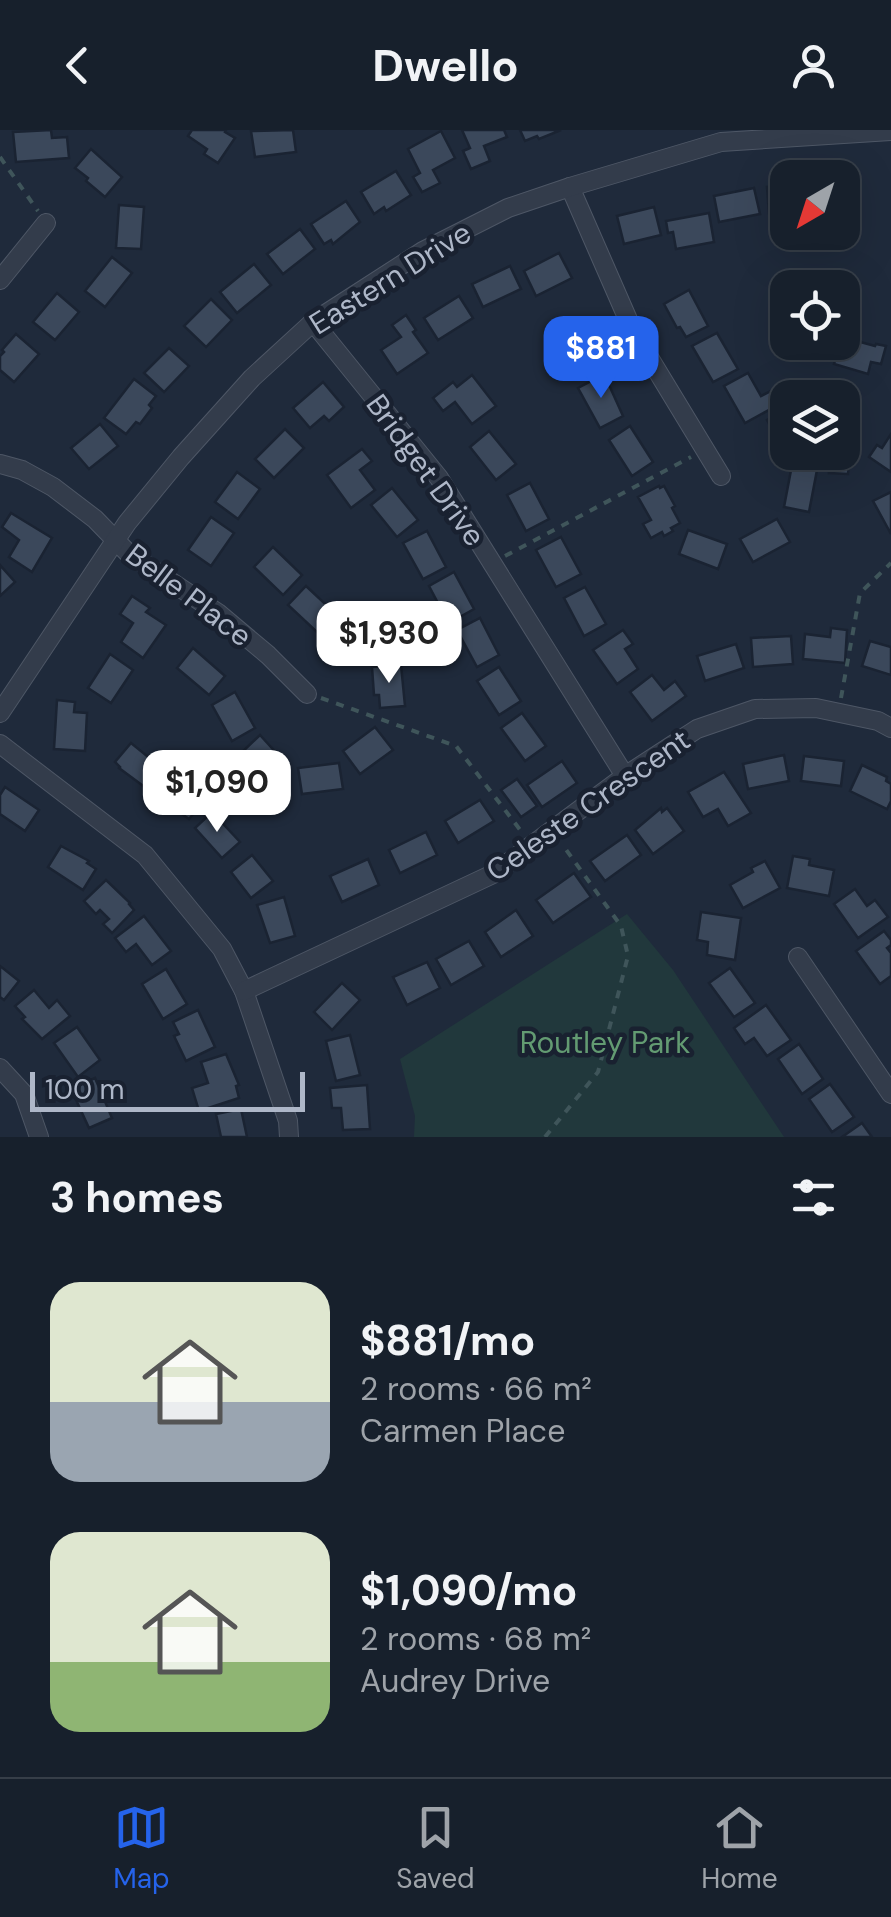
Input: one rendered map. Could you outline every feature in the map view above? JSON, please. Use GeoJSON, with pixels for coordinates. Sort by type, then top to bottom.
{"type":"FeatureCollection","features":[{"type":"Feature","properties":{"kind":"street","name":"Eastern Drive"},"geometry":{"type":"LineString","coordinates":[[0,713],[115,539],[252,378],[313,322],[423,251],[508,208],[570,187],[721,142],[891,131]]}},
{"type":"Feature","properties":{"kind":"street"},"geometry":{"type":"LineString","coordinates":[[570,187],[633,331],[721,476]]}},
{"type":"Feature","properties":{"kind":"street"},"geometry":{"type":"LineString","coordinates":[[0,280],[46,223]]}},
{"type":"Feature","properties":{"kind":"street","name":"Bridget Drive"},"geometry":{"type":"LineString","coordinates":[[313,322],[439,478],[626,776]]}},
{"type":"Feature","properties":{"kind":"street","name":"Belle Place"},"geometry":{"type":"LineString","coordinates":[[0,464],[22,470],[95,519],[128,553],[218,612],[307,694]]}},
{"type":"Feature","properties":{"kind":"street","name":"Celeste Crescent"},"geometry":{"type":"LineString","coordinates":[[244,991],[493,874],[697,729],[755,710],[816,708],[891,728]]}},
{"type":"Feature","properties":{"kind":"street"},"geometry":{"type":"LineString","coordinates":[[0,744],[145,855],[222,949],[244,991],[288,1121],[288,1137]]}},
{"type":"Feature","properties":{"kind":"street"},"geometry":{"type":"LineString","coordinates":[[798,956],[891,1094]]}},
{"type":"Feature","properties":{"kind":"street"},"geometry":{"type":"LineString","coordinates":[[0,1068],[24,1094],[39,1137]]}},
{"type":"Feature","properties":{"kind":"path"},"geometry":{"type":"LineString","coordinates":[[0,158],[46,223]]}},
{"type":"Feature","properties":{"kind":"path"},"geometry":{"type":"LineString","coordinates":[[492,563],[705,450]]}},
{"type":"Feature","properties":{"kind":"path"},"geometry":{"type":"LineString","coordinates":[[839,713],[860,593],[891,563]]}},
{"type":"Feature","properties":{"kind":"path"},"geometry":{"type":"LineString","coordinates":[[307,694],[456,746],[532,845]]}},
{"type":"Feature","properties":{"kind":"path"},"geometry":{"type":"LineString","coordinates":[[546,1137],[598,1072],[628,956],[621,926],[552,830]]}},
{"type":"Feature","properties":{"kind":"green space","name":"Routley Park"},"geometry":{"type":"Polygon","coordinates":[[[627,914],[673,970],[784,1137],[414,1137],[415,1116],[400,1059],[627,914]]]}},
{"type":"Feature","properties":{"kind":"building"},"geometry":{"type":"Polygon","coordinates":[[[51,130],[52,138],[67,137],[69,158],[16,162],[13,132],[51,130]]]}},
{"type":"Feature","properties":{"kind":"building"},"geometry":{"type":"Polygon","coordinates":[[[192,130],[226,130],[235,138],[218,163],[204,154],[207,149],[188,136],[192,130]]]}},
{"type":"Feature","properties":{"kind":"building"},"geometry":{"type":"Polygon","coordinates":[[[293,130],[296,152],[255,157],[251,131],[293,130]]]}},
{"type":"Feature","properties":{"kind":"building"},"geometry":{"type":"Polygon","coordinates":[[[462,130],[504,130],[507,137],[484,146],[490,161],[471,169],[463,151],[470,148],[462,130]]]}},
{"type":"Feature","properties":{"kind":"building"},"geometry":{"type":"Polygon","coordinates":[[[520,130],[561,130],[525,141],[520,130]]]}},
{"type":"Feature","properties":{"kind":"building"},"geometry":{"type":"Polygon","coordinates":[[[441,131],[455,158],[433,170],[440,183],[422,192],[413,177],[420,173],[408,149],[441,131]]]}},
{"type":"Feature","properties":{"kind":"building"},"geometry":{"type":"Polygon","coordinates":[[[91,149],[122,177],[105,197],[75,168],[91,149]]]}},
{"type":"Feature","properties":{"kind":"building"},"geometry":{"type":"Polygon","coordinates":[[[396,171],[411,195],[374,214],[361,192],[396,171]]]}},
{"type":"Feature","properties":{"kind":"building"},"geometry":{"type":"Polygon","coordinates":[[[754,188],[760,214],[719,222],[714,196],[754,188]]]}},
{"type":"Feature","properties":{"kind":"building"},"geometry":{"type":"Polygon","coordinates":[[[346,201],[360,222],[333,244],[331,240],[324,244],[311,224],[346,201]]]}},
{"type":"Feature","properties":{"kind":"building"},"geometry":{"type":"Polygon","coordinates":[[[119,205],[144,207],[141,249],[116,248],[119,205]]]}},
{"type":"Feature","properties":{"kind":"building"},"geometry":{"type":"Polygon","coordinates":[[[654,207],[661,235],[624,244],[617,216],[654,207]]]}},
{"type":"Feature","properties":{"kind":"building"},"geometry":{"type":"Polygon","coordinates":[[[709,213],[714,242],[676,249],[666,221],[709,213]]]}},
{"type":"Feature","properties":{"kind":"building"},"geometry":{"type":"Polygon","coordinates":[[[300,229],[315,249],[283,274],[267,254],[300,229]]]}},
{"type":"Feature","properties":{"kind":"building"},"geometry":{"type":"Polygon","coordinates":[[[559,253],[572,278],[536,296],[524,271],[559,253]]]}},
{"type":"Feature","properties":{"kind":"building"},"geometry":{"type":"Polygon","coordinates":[[[112,257],[132,273],[105,307],[85,291],[112,257]]]}},
{"type":"Feature","properties":{"kind":"building"},"geometry":{"type":"Polygon","coordinates":[[[254,264],[271,285],[237,313],[220,292],[254,264]]]}},
{"type":"Feature","properties":{"kind":"building"},"geometry":{"type":"Polygon","coordinates":[[[510,266],[521,289],[483,307],[472,284],[510,266]]]}},
{"type":"Feature","properties":{"kind":"building"},"geometry":{"type":"Polygon","coordinates":[[[689,290],[708,326],[686,337],[664,304],[689,290]]]}},
{"type":"Feature","properties":{"kind":"building"},"geometry":{"type":"Polygon","coordinates":[[[57,293],[79,312],[55,340],[33,322],[57,293]]]}},
{"type":"Feature","properties":{"kind":"building"},"geometry":{"type":"Polygon","coordinates":[[[459,296],[473,318],[438,340],[424,318],[459,296]]]}},
{"type":"Feature","properties":{"kind":"building"},"geometry":{"type":"Polygon","coordinates":[[[211,299],[232,320],[206,347],[184,326],[211,299]]]}},
{"type":"Feature","properties":{"kind":"building"},"geometry":{"type":"Polygon","coordinates":[[[406,315],[428,353],[397,374],[381,350],[401,337],[392,325],[406,315]]]}},
{"type":"Feature","properties":{"kind":"building"},"geometry":{"type":"Polygon","coordinates":[[[577,323],[595,361],[566,377],[558,362],[565,358],[553,336],[577,323]]]}},
{"type":"Feature","properties":{"kind":"building"},"geometry":{"type":"Polygon","coordinates":[[[717,333],[738,369],[713,382],[692,346],[717,333]]]}},
{"type":"Feature","properties":{"kind":"building"},"geometry":{"type":"Polygon","coordinates":[[[16,334],[39,354],[14,382],[0,370],[0,356],[16,334]]]}},
{"type":"Feature","properties":{"kind":"building"},"geometry":{"type":"Polygon","coordinates":[[[860,342],[886,346],[881,364],[871,362],[868,374],[834,364],[835,360],[860,360],[860,342]]]}},
{"type":"Feature","properties":{"kind":"building"},"geometry":{"type":"Polygon","coordinates":[[[169,348],[189,366],[164,392],[144,373],[169,348]]]}},
{"type":"Feature","properties":{"kind":"building"},"geometry":{"type":"Polygon","coordinates":[[[748,373],[761,396],[770,392],[770,409],[745,423],[724,386],[748,373]]]}},
{"type":"Feature","properties":{"kind":"building"},"geometry":{"type":"Polygon","coordinates":[[[472,375],[496,406],[472,424],[455,402],[443,411],[433,398],[453,382],[457,387],[472,375]]]}},
{"type":"Feature","properties":{"kind":"building"},"geometry":{"type":"Polygon","coordinates":[[[605,376],[623,416],[600,428],[578,388],[605,376]]]}},
{"type":"Feature","properties":{"kind":"building"},"geometry":{"type":"Polygon","coordinates":[[[134,379],[156,396],[140,424],[136,422],[126,434],[104,418],[134,379]]]}},
{"type":"Feature","properties":{"kind":"building"},"geometry":{"type":"Polygon","coordinates":[[[323,382],[344,407],[329,421],[324,416],[310,428],[293,408],[323,382]]]}},
{"type":"Feature","properties":{"kind":"building"},"geometry":{"type":"Polygon","coordinates":[[[100,424],[118,446],[89,469],[71,448],[100,424]]]}},
{"type":"Feature","properties":{"kind":"building"},"geometry":{"type":"Polygon","coordinates":[[[630,426],[653,462],[632,476],[609,440],[630,426]]]}},
{"type":"Feature","properties":{"kind":"building"},"geometry":{"type":"Polygon","coordinates":[[[285,429],[304,448],[274,478],[255,459],[285,429]]]}},
{"type":"Feature","properties":{"kind":"building"},"geometry":{"type":"Polygon","coordinates":[[[489,431],[516,464],[496,480],[470,447],[489,431]]]}},
{"type":"Feature","properties":{"kind":"building"},"geometry":{"type":"Polygon","coordinates":[[[891,434],[891,472],[869,457],[877,445],[882,448],[891,434]]]}},
{"type":"Feature","properties":{"kind":"building"},"geometry":{"type":"Polygon","coordinates":[[[362,449],[372,461],[360,470],[375,490],[351,508],[327,475],[362,449]]]}},
{"type":"Feature","properties":{"kind":"building"},"geometry":{"type":"Polygon","coordinates":[[[791,470],[817,470],[809,512],[784,507],[791,470]]]}},
{"type":"Feature","properties":{"kind":"building"},"geometry":{"type":"Polygon","coordinates":[[[829,470],[848,470],[848,474],[829,470]]]}},
{"type":"Feature","properties":{"kind":"building"},"geometry":{"type":"Polygon","coordinates":[[[237,472],[260,489],[238,519],[215,502],[237,472]]]}},
{"type":"Feature","properties":{"kind":"building"},"geometry":{"type":"Polygon","coordinates":[[[530,483],[549,519],[526,531],[507,495],[530,483]]]}},
{"type":"Feature","properties":{"kind":"building"},"geometry":{"type":"Polygon","coordinates":[[[664,486],[680,523],[664,536],[662,532],[651,538],[643,524],[651,520],[638,497],[664,486]]]}},
{"type":"Feature","properties":{"kind":"building"},"geometry":{"type":"Polygon","coordinates":[[[392,488],[418,520],[397,537],[371,505],[392,488]]]}},
{"type":"Feature","properties":{"kind":"building"},"geometry":{"type":"Polygon","coordinates":[[[891,492],[891,534],[873,501],[891,492]]]}},
{"type":"Feature","properties":{"kind":"building"},"geometry":{"type":"Polygon","coordinates":[[[11,513],[52,538],[32,572],[9,557],[19,540],[2,527],[11,513]]]}},
{"type":"Feature","properties":{"kind":"building"},"geometry":{"type":"Polygon","coordinates":[[[211,517],[234,533],[211,566],[188,550],[211,517]]]}},
{"type":"Feature","properties":{"kind":"building"},"geometry":{"type":"Polygon","coordinates":[[[777,519],[790,542],[753,562],[740,539],[777,519]]]}},
{"type":"Feature","properties":{"kind":"building"},"geometry":{"type":"Polygon","coordinates":[[[688,530],[727,544],[718,569],[679,554],[688,530]]]}},
{"type":"Feature","properties":{"kind":"building"},"geometry":{"type":"Polygon","coordinates":[[[427,531],[446,567],[423,579],[403,543],[427,531]]]}},
{"type":"Feature","properties":{"kind":"building"},"geometry":{"type":"Polygon","coordinates":[[[561,537],[581,574],[556,587],[536,550],[561,537]]]}},
{"type":"Feature","properties":{"kind":"building"},"geometry":{"type":"Polygon","coordinates":[[[273,547],[302,575],[283,595],[254,567],[273,547]]]}},
{"type":"Feature","properties":{"kind":"building"},"geometry":{"type":"Polygon","coordinates":[[[0,565],[15,582],[0,596],[0,565]]]}},
{"type":"Feature","properties":{"kind":"building"},"geometry":{"type":"Polygon","coordinates":[[[454,572],[474,609],[440,628],[431,612],[440,607],[429,586],[454,572]]]}},
{"type":"Feature","properties":{"kind":"building"},"geometry":{"type":"Polygon","coordinates":[[[306,586],[336,614],[318,633],[288,605],[306,586]]]}},
{"type":"Feature","properties":{"kind":"building"},"geometry":{"type":"Polygon","coordinates":[[[585,587],[606,624],[584,636],[564,598],[585,587]]]}},
{"type":"Feature","properties":{"kind":"building"},"geometry":{"type":"Polygon","coordinates":[[[132,596],[150,608],[146,612],[166,625],[143,658],[121,642],[133,623],[120,614],[132,596]]]}},
{"type":"Feature","properties":{"kind":"building"},"geometry":{"type":"Polygon","coordinates":[[[356,612],[387,643],[367,662],[336,632],[356,612]]]}},
{"type":"Feature","properties":{"kind":"building"},"geometry":{"type":"Polygon","coordinates":[[[480,618],[499,655],[477,667],[457,630],[480,618]]]}},
{"type":"Feature","properties":{"kind":"building"},"geometry":{"type":"Polygon","coordinates":[[[831,628],[847,630],[845,663],[803,659],[805,634],[830,637],[831,628]]]}},
{"type":"Feature","properties":{"kind":"building"},"geometry":{"type":"Polygon","coordinates":[[[623,630],[633,644],[625,649],[638,669],[617,684],[593,650],[623,630]]]}},
{"type":"Feature","properties":{"kind":"building"},"geometry":{"type":"Polygon","coordinates":[[[791,636],[793,664],[753,667],[751,638],[791,636]]]}},
{"type":"Feature","properties":{"kind":"building"},"geometry":{"type":"Polygon","coordinates":[[[870,641],[891,647],[891,675],[862,666],[870,641]]]}},
{"type":"Feature","properties":{"kind":"building"},"geometry":{"type":"Polygon","coordinates":[[[736,644],[744,668],[705,681],[697,656],[736,644]]]}},
{"type":"Feature","properties":{"kind":"building"},"geometry":{"type":"Polygon","coordinates":[[[193,648],[225,676],[209,695],[177,668],[193,648]]]}},
{"type":"Feature","properties":{"kind":"building"},"geometry":{"type":"Polygon","coordinates":[[[110,654],[133,670],[111,703],[88,688],[110,654]]]}},
{"type":"Feature","properties":{"kind":"building"},"geometry":{"type":"Polygon","coordinates":[[[401,665],[405,706],[380,708],[379,695],[374,695],[372,667],[401,665]]]}},
{"type":"Feature","properties":{"kind":"building"},"geometry":{"type":"Polygon","coordinates":[[[499,667],[521,701],[499,715],[477,681],[499,667]]]}},
{"type":"Feature","properties":{"kind":"building"},"geometry":{"type":"Polygon","coordinates":[[[652,675],[664,690],[675,681],[686,696],[652,721],[630,692],[652,675]]]}},
{"type":"Feature","properties":{"kind":"building"},"geometry":{"type":"Polygon","coordinates":[[[235,692],[255,728],[232,741],[212,705],[235,692]]]}},
{"type":"Feature","properties":{"kind":"building"},"geometry":{"type":"Polygon","coordinates":[[[57,700],[75,702],[74,712],[87,713],[85,751],[54,749],[57,700]]]}},
{"type":"Feature","properties":{"kind":"building"},"geometry":{"type":"Polygon","coordinates":[[[522,713],[546,746],[525,761],[501,728],[522,713]]]}},
{"type":"Feature","properties":{"kind":"building"},"geometry":{"type":"Polygon","coordinates":[[[375,727],[393,750],[360,774],[343,751],[375,727]]]}},
{"type":"Feature","properties":{"kind":"building"},"geometry":{"type":"Polygon","coordinates":[[[260,735],[279,756],[276,759],[284,768],[267,785],[239,755],[260,735]]]}},
{"type":"Feature","properties":{"kind":"building"},"geometry":{"type":"Polygon","coordinates":[[[131,743],[163,769],[146,788],[115,762],[131,743]]]}},
{"type":"Feature","properties":{"kind":"building"},"geometry":{"type":"Polygon","coordinates":[[[784,755],[789,781],[748,789],[743,764],[784,755]]]}},
{"type":"Feature","properties":{"kind":"building"},"geometry":{"type":"Polygon","coordinates":[[[804,756],[844,761],[841,786],[801,781],[804,756]]]}},
{"type":"Feature","properties":{"kind":"building"},"geometry":{"type":"Polygon","coordinates":[[[562,761],[577,783],[542,807],[527,785],[562,761]]]}},
{"type":"Feature","properties":{"kind":"building"},"geometry":{"type":"Polygon","coordinates":[[[339,763],[343,789],[302,794],[298,768],[339,763]]]}},
{"type":"Feature","properties":{"kind":"building"},"geometry":{"type":"Polygon","coordinates":[[[862,765],[887,777],[891,784],[887,809],[850,791],[862,765]]]}},
{"type":"Feature","properties":{"kind":"building"},"geometry":{"type":"Polygon","coordinates":[[[724,772],[751,813],[728,826],[718,809],[703,817],[688,792],[724,772]]]}},
{"type":"Feature","properties":{"kind":"building"},"geometry":{"type":"Polygon","coordinates":[[[171,773],[205,800],[189,819],[156,792],[171,773]]]}},
{"type":"Feature","properties":{"kind":"building"},"geometry":{"type":"Polygon","coordinates":[[[517,779],[537,806],[521,817],[501,790],[517,779]]]}},
{"type":"Feature","properties":{"kind":"building"},"geometry":{"type":"Polygon","coordinates":[[[5,787],[39,810],[25,831],[0,814],[0,795],[5,787]]]}},
{"type":"Feature","properties":{"kind":"building"},"geometry":{"type":"Polygon","coordinates":[[[480,800],[494,821],[458,843],[445,821],[480,800]]]}},
{"type":"Feature","properties":{"kind":"building"},"geometry":{"type":"Polygon","coordinates":[[[661,808],[662,812],[667,808],[684,831],[653,854],[635,830],[661,808]]]}},
{"type":"Feature","properties":{"kind":"building"},"geometry":{"type":"Polygon","coordinates":[[[212,812],[240,842],[222,858],[195,828],[212,812]]]}},
{"type":"Feature","properties":{"kind":"building"},"geometry":{"type":"Polygon","coordinates":[[[426,832],[437,855],[400,873],[389,850],[426,832]]]}},
{"type":"Feature","properties":{"kind":"building"},"geometry":{"type":"Polygon","coordinates":[[[627,835],[641,855],[605,881],[590,861],[627,835]]]}},
{"type":"Feature","properties":{"kind":"building"},"geometry":{"type":"Polygon","coordinates":[[[61,846],[96,869],[83,890],[48,867],[61,846]]]}},
{"type":"Feature","properties":{"kind":"building"},"geometry":{"type":"Polygon","coordinates":[[[252,855],[273,881],[251,898],[231,872],[252,855]]]}},
{"type":"Feature","properties":{"kind":"building"},"geometry":{"type":"Polygon","coordinates":[[[793,856],[810,859],[809,865],[834,870],[829,896],[787,888],[793,856]]]}},
{"type":"Feature","properties":{"kind":"building"},"geometry":{"type":"Polygon","coordinates":[[[368,859],[379,885],[342,902],[330,876],[368,859]]]}},
{"type":"Feature","properties":{"kind":"building"},"geometry":{"type":"Polygon","coordinates":[[[765,861],[780,888],[743,908],[730,885],[765,861]]]}},
{"type":"Feature","properties":{"kind":"building"},"geometry":{"type":"Polygon","coordinates":[[[574,873],[591,897],[553,923],[536,900],[574,873]]]}},
{"type":"Feature","properties":{"kind":"building"},"geometry":{"type":"Polygon","coordinates":[[[106,880],[134,910],[112,933],[103,924],[109,919],[100,910],[96,914],[84,901],[106,880]]]}},
{"type":"Feature","properties":{"kind":"building"},"geometry":{"type":"Polygon","coordinates":[[[855,889],[867,906],[875,900],[888,917],[858,938],[834,904],[855,889]]]}},
{"type":"Feature","properties":{"kind":"building"},"geometry":{"type":"Polygon","coordinates":[[[284,897],[295,936],[270,943],[257,905],[284,897]]]}},
{"type":"Feature","properties":{"kind":"building"},"geometry":{"type":"Polygon","coordinates":[[[516,910],[533,936],[501,957],[485,932],[516,910]]]}},
{"type":"Feature","properties":{"kind":"building"},"geometry":{"type":"Polygon","coordinates":[[[701,912],[741,918],[735,960],[707,955],[708,942],[697,940],[701,912]]]}},
{"type":"Feature","properties":{"kind":"building"},"geometry":{"type":"Polygon","coordinates":[[[144,916],[171,951],[152,965],[136,944],[126,952],[115,938],[144,916]]]}},
{"type":"Feature","properties":{"kind":"building"},"geometry":{"type":"Polygon","coordinates":[[[884,931],[891,940],[887,948],[891,953],[891,976],[880,984],[856,951],[884,931]]]}},
{"type":"Feature","properties":{"kind":"building"},"geometry":{"type":"Polygon","coordinates":[[[469,941],[484,966],[451,985],[436,959],[469,941]]]}},
{"type":"Feature","properties":{"kind":"building"},"geometry":{"type":"Polygon","coordinates":[[[427,962],[440,988],[407,1005],[393,977],[427,962]]]}},
{"type":"Feature","properties":{"kind":"building"},"geometry":{"type":"Polygon","coordinates":[[[0,966],[19,981],[4,1000],[0,997],[0,966]]]}},
{"type":"Feature","properties":{"kind":"building"},"geometry":{"type":"Polygon","coordinates":[[[730,968],[755,1003],[734,1017],[709,983],[730,968]]]}},
{"type":"Feature","properties":{"kind":"building"},"geometry":{"type":"Polygon","coordinates":[[[166,969],[187,1004],[163,1019],[142,984],[166,969]]]}},
{"type":"Feature","properties":{"kind":"building"},"geometry":{"type":"Polygon","coordinates":[[[342,983],[360,1000],[332,1030],[314,1012],[342,983]]]}},
{"type":"Feature","properties":{"kind":"building"},"geometry":{"type":"Polygon","coordinates":[[[34,990],[49,1008],[57,1000],[70,1016],[42,1039],[15,1006],[34,990]]]}},
{"type":"Feature","properties":{"kind":"building"},"geometry":{"type":"Polygon","coordinates":[[[766,1005],[791,1040],[767,1056],[754,1038],[745,1044],[734,1028],[766,1005]]]}},
{"type":"Feature","properties":{"kind":"building"},"geometry":{"type":"Polygon","coordinates":[[[198,1010],[215,1047],[186,1061],[174,1036],[179,1034],[173,1022],[198,1010]]]}},
{"type":"Feature","properties":{"kind":"building"},"geometry":{"type":"Polygon","coordinates":[[[77,1027],[100,1060],[78,1077],[54,1043],[77,1027]]]}},
{"type":"Feature","properties":{"kind":"building"},"geometry":{"type":"Polygon","coordinates":[[[350,1035],[360,1075],[336,1081],[326,1041],[350,1035]]]}},
{"type":"Feature","properties":{"kind":"building"},"geometry":{"type":"Polygon","coordinates":[[[799,1044],[823,1079],[802,1094],[778,1059],[799,1044]]]}},
{"type":"Feature","properties":{"kind":"building"},"geometry":{"type":"Polygon","coordinates":[[[226,1054],[239,1085],[239,1098],[199,1111],[192,1088],[208,1083],[201,1062],[226,1054]]]}},
{"type":"Feature","properties":{"kind":"building"},"geometry":{"type":"Polygon","coordinates":[[[95,1078],[112,1118],[89,1128],[71,1089],[95,1078]]]}},
{"type":"Feature","properties":{"kind":"building"},"geometry":{"type":"Polygon","coordinates":[[[830,1084],[854,1117],[832,1132],[809,1099],[830,1084]]]}},
{"type":"Feature","properties":{"kind":"building"},"geometry":{"type":"Polygon","coordinates":[[[367,1085],[370,1129],[343,1130],[341,1108],[332,1108],[330,1088],[367,1085]]]}},
{"type":"Feature","properties":{"kind":"building"},"geometry":{"type":"Polygon","coordinates":[[[241,1109],[247,1137],[221,1137],[216,1114],[241,1109]]]}},
{"type":"Feature","properties":{"kind":"building"},"geometry":{"type":"Polygon","coordinates":[[[862,1123],[872,1137],[842,1137],[862,1123]]]}}]}
